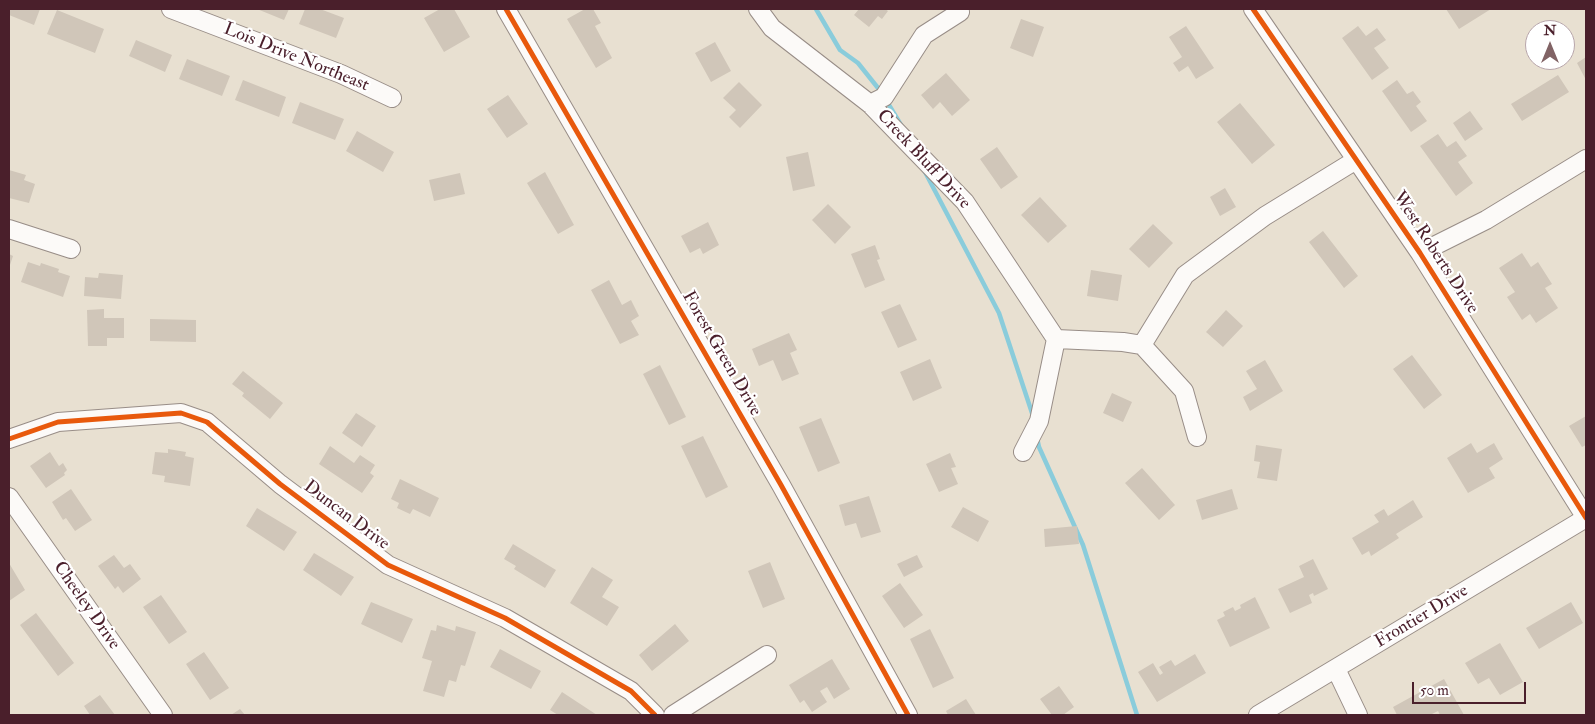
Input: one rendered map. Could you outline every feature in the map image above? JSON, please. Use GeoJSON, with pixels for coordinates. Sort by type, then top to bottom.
{"type":"FeatureCollection","features":[{"type":"Feature","properties":{"kind":"street","name":"Lois Drive Northeast"},"geometry":{"type":"LineString","coordinates":[[171,9],[342,74],[392,98]]}},
{"type":"Feature","properties":{"kind":"street","name":"Forest Green Drive"},"geometry":{"type":"LineString","coordinates":[[506,9],[781,485],[908,715]]}},
{"type":"Feature","properties":{"kind":"street","name":"Creek Bluff Drive"},"geometry":{"type":"LineString","coordinates":[[758,9],[772,28],[870,104],[965,202],[1056,339]]}},
{"type":"Feature","properties":{"kind":"street","name":"West Roberts Drive"},"geometry":{"type":"LineString","coordinates":[[1254,9],[1420,253],[1586,518]]}},
{"type":"Feature","properties":{"kind":"street"},"geometry":{"type":"LineString","coordinates":[[870,104],[884,97],[924,35],[960,12]]}},
{"type":"Feature","properties":{"kind":"street"},"geometry":{"type":"LineString","coordinates":[[1420,253],[1486,220],[1586,158]]}},
{"type":"Feature","properties":{"kind":"street"},"geometry":{"type":"LineString","coordinates":[[1142,345],[1185,275],[1265,216],[1356,160]]}},
{"type":"Feature","properties":{"kind":"street"},"geometry":{"type":"LineString","coordinates":[[9,229],[71,249]]}},
{"type":"Feature","properties":{"kind":"street"},"geometry":{"type":"LineString","coordinates":[[1023,452],[1039,421],[1056,339],[1123,342],[1142,345],[1184,391],[1197,437]]}},
{"type":"Feature","properties":{"kind":"street","name":"Duncan Drive"},"geometry":{"type":"LineString","coordinates":[[9,439],[58,422],[181,413],[207,422],[280,484],[388,565],[505,618],[631,691],[655,715]]}},
{"type":"Feature","properties":{"kind":"street","name":"Cheeley Drive"},"geometry":{"type":"LineString","coordinates":[[9,497],[163,715]]}},
{"type":"Feature","properties":{"kind":"street","name":"Frontier Drive"},"geometry":{"type":"LineString","coordinates":[[1258,715],[1336,670],[1586,518]]}},
{"type":"Feature","properties":{"kind":"street"},"geometry":{"type":"LineString","coordinates":[[673,715],[766,655]]}},
{"type":"Feature","properties":{"kind":"street"},"geometry":{"type":"LineString","coordinates":[[1336,670],[1358,715]]}},
{"type":"Feature","properties":{"kind":"building"},"geometry":{"type":"Polygon","coordinates":[[[9,9],[40,9],[34,25],[9,15],[9,9]]]}},
{"type":"Feature","properties":{"kind":"building"},"geometry":{"type":"Polygon","coordinates":[[[257,9],[289,9],[284,20],[257,9]]]}},
{"type":"Feature","properties":{"kind":"building"},"geometry":{"type":"Polygon","coordinates":[[[305,9],[320,9],[344,18],[336,38],[299,24],[305,9]]]}},
{"type":"Feature","properties":{"kind":"building"},"geometry":{"type":"Polygon","coordinates":[[[440,9],[454,9],[470,37],[444,52],[424,18],[440,9]]]}},
{"type":"Feature","properties":{"kind":"building"},"geometry":{"type":"Polygon","coordinates":[[[585,9],[593,9],[601,23],[595,26],[612,58],[596,68],[567,19],[585,9]]]}},
{"type":"Feature","properties":{"kind":"building"},"geometry":{"type":"Polygon","coordinates":[[[859,9],[885,9],[888,11],[882,19],[878,16],[869,27],[854,15],[859,9]]]}},
{"type":"Feature","properties":{"kind":"building"},"geometry":{"type":"Polygon","coordinates":[[[1446,9],[1491,9],[1459,29],[1446,9]]]}},
{"type":"Feature","properties":{"kind":"building"},"geometry":{"type":"Polygon","coordinates":[[[57,10],[104,29],[95,53],[47,34],[57,10]]]}},
{"type":"Feature","properties":{"kind":"building"},"geometry":{"type":"Polygon","coordinates":[[[1021,19],[1044,27],[1033,57],[1010,48],[1021,19]]]}},
{"type":"Feature","properties":{"kind":"building"},"geometry":{"type":"Polygon","coordinates":[[[1186,26],[1214,68],[1196,79],[1188,66],[1179,72],[1173,63],[1182,57],[1169,37],[1186,26]]]}},
{"type":"Feature","properties":{"kind":"building"},"geometry":{"type":"Polygon","coordinates":[[[1358,26],[1366,36],[1377,28],[1386,40],[1374,48],[1389,68],[1372,80],[1342,38],[1358,26]]]}},
{"type":"Feature","properties":{"kind":"building"},"geometry":{"type":"Polygon","coordinates":[[[136,40],[172,55],[165,72],[129,56],[136,40]]]}},
{"type":"Feature","properties":{"kind":"building"},"geometry":{"type":"Polygon","coordinates":[[[715,42],[731,71],[711,82],[695,53],[715,42]]]}},
{"type":"Feature","properties":{"kind":"building"},"geometry":{"type":"Polygon","coordinates":[[[1586,57],[1586,80],[1577,63],[1586,57]]]}},
{"type":"Feature","properties":{"kind":"building"},"geometry":{"type":"Polygon","coordinates":[[[187,59],[230,76],[222,96],[179,79],[187,59]]]}},
{"type":"Feature","properties":{"kind":"building"},"geometry":{"type":"Polygon","coordinates":[[[946,73],[970,100],[952,116],[940,102],[933,109],[921,95],[946,73]]]}},
{"type":"Feature","properties":{"kind":"building"},"geometry":{"type":"Polygon","coordinates":[[[1558,75],[1569,92],[1522,121],[1511,104],[1558,75]]]}},
{"type":"Feature","properties":{"kind":"building"},"geometry":{"type":"Polygon","coordinates":[[[243,80],[286,97],[279,117],[235,100],[243,80]]]}},
{"type":"Feature","properties":{"kind":"building"},"geometry":{"type":"Polygon","coordinates":[[[1397,80],[1407,94],[1413,91],[1421,102],[1416,106],[1427,121],[1411,132],[1382,91],[1397,80]]]}},
{"type":"Feature","properties":{"kind":"building"},"geometry":{"type":"Polygon","coordinates":[[[739,82],[762,105],[740,128],[729,117],[736,110],[723,98],[739,82]]]}},
{"type":"Feature","properties":{"kind":"building"},"geometry":{"type":"Polygon","coordinates":[[[508,95],[528,124],[507,138],[487,109],[508,95]]]}},
{"type":"Feature","properties":{"kind":"building"},"geometry":{"type":"Polygon","coordinates":[[[300,102],[344,119],[335,140],[292,123],[300,102]]]}},
{"type":"Feature","properties":{"kind":"building"},"geometry":{"type":"Polygon","coordinates":[[[1240,103],[1275,145],[1252,164],[1217,122],[1240,103]]]}},
{"type":"Feature","properties":{"kind":"building"},"geometry":{"type":"Polygon","coordinates":[[[1470,111],[1483,129],[1465,141],[1453,123],[1470,111]]]}},
{"type":"Feature","properties":{"kind":"building"},"geometry":{"type":"Polygon","coordinates":[[[357,131],[394,152],[383,172],[346,151],[357,131]]]}},
{"type":"Feature","properties":{"kind":"building"},"geometry":{"type":"Polygon","coordinates":[[[1438,134],[1447,147],[1456,141],[1467,156],[1458,162],[1473,183],[1456,196],[1420,146],[1438,134]]]}},
{"type":"Feature","properties":{"kind":"building"},"geometry":{"type":"Polygon","coordinates":[[[997,147],[1018,177],[1001,189],[980,159],[997,147]]]}},
{"type":"Feature","properties":{"kind":"building"},"geometry":{"type":"Polygon","coordinates":[[[808,152],[815,186],[793,191],[786,157],[808,152]]]}},
{"type":"Feature","properties":{"kind":"building"},"geometry":{"type":"Polygon","coordinates":[[[9,170],[26,175],[24,180],[35,184],[29,203],[9,198],[9,170]]]}},
{"type":"Feature","properties":{"kind":"building"},"geometry":{"type":"Polygon","coordinates":[[[545,172],[574,225],[558,234],[527,183],[545,172]]]}},
{"type":"Feature","properties":{"kind":"building"},"geometry":{"type":"Polygon","coordinates":[[[460,173],[465,194],[434,201],[429,180],[460,173]]]}},
{"type":"Feature","properties":{"kind":"building"},"geometry":{"type":"Polygon","coordinates":[[[1225,188],[1236,207],[1220,216],[1210,197],[1225,188]]]}},
{"type":"Feature","properties":{"kind":"building"},"geometry":{"type":"Polygon","coordinates":[[[1040,197],[1067,226],[1048,243],[1021,215],[1040,197]]]}},
{"type":"Feature","properties":{"kind":"building"},"geometry":{"type":"Polygon","coordinates":[[[828,204],[851,227],[835,244],[812,220],[828,204]]]}},
{"type":"Feature","properties":{"kind":"building"},"geometry":{"type":"Polygon","coordinates":[[[708,222],[719,245],[703,254],[700,248],[690,253],[681,236],[708,222]]]}},
{"type":"Feature","properties":{"kind":"building"},"geometry":{"type":"Polygon","coordinates":[[[1153,224],[1173,243],[1149,268],[1129,249],[1153,224]]]}},
{"type":"Feature","properties":{"kind":"building"},"geometry":{"type":"Polygon","coordinates":[[[1323,231],[1358,276],[1344,288],[1309,242],[1323,231]]]}},
{"type":"Feature","properties":{"kind":"building"},"geometry":{"type":"Polygon","coordinates":[[[875,245],[880,259],[877,260],[885,280],[865,288],[851,254],[875,245]]]}},
{"type":"Feature","properties":{"kind":"building"},"geometry":{"type":"Polygon","coordinates":[[[1522,253],[1531,267],[1538,262],[1552,284],[1545,288],[1558,308],[1536,323],[1530,314],[1522,320],[1507,297],[1515,292],[1499,268],[1522,253]]]}},
{"type":"Feature","properties":{"kind":"building"},"geometry":{"type":"Polygon","coordinates":[[[9,254],[13,256],[9,268],[9,254]]]}},
{"type":"Feature","properties":{"kind":"building"},"geometry":{"type":"Polygon","coordinates":[[[28,262],[40,266],[41,263],[59,269],[58,272],[70,276],[63,297],[21,282],[28,262]]]}},
{"type":"Feature","properties":{"kind":"building"},"geometry":{"type":"Polygon","coordinates":[[[1091,270],[1122,275],[1118,301],[1087,296],[1091,270]]]}},
{"type":"Feature","properties":{"kind":"building"},"geometry":{"type":"Polygon","coordinates":[[[99,273],[123,275],[121,299],[84,296],[85,277],[98,278],[99,273]]]}},
{"type":"Feature","properties":{"kind":"building"},"geometry":{"type":"Polygon","coordinates":[[[609,280],[622,305],[631,300],[639,316],[631,321],[639,335],[620,344],[591,290],[609,280]]]}},
{"type":"Feature","properties":{"kind":"building"},"geometry":{"type":"Polygon","coordinates":[[[900,304],[917,340],[898,348],[881,312],[900,304]]]}},
{"type":"Feature","properties":{"kind":"building"},"geometry":{"type":"Polygon","coordinates":[[[104,309],[104,318],[124,318],[124,338],[107,338],[107,346],[88,346],[87,310],[104,309]]]}},
{"type":"Feature","properties":{"kind":"building"},"geometry":{"type":"Polygon","coordinates":[[[1226,310],[1243,326],[1223,347],[1206,332],[1226,310]]]}},
{"type":"Feature","properties":{"kind":"building"},"geometry":{"type":"Polygon","coordinates":[[[150,319],[196,320],[196,342],[150,341],[150,319]]]}},
{"type":"Feature","properties":{"kind":"building"},"geometry":{"type":"Polygon","coordinates":[[[789,333],[797,350],[790,353],[799,374],[782,381],[773,360],[759,366],[752,349],[789,333]]]}},
{"type":"Feature","properties":{"kind":"building"},"geometry":{"type":"Polygon","coordinates":[[[1412,355],[1442,395],[1424,409],[1393,369],[1412,355]]]}},
{"type":"Feature","properties":{"kind":"building"},"geometry":{"type":"Polygon","coordinates":[[[930,359],[942,388],[913,401],[900,372],[930,359]]]}},
{"type":"Feature","properties":{"kind":"building"},"geometry":{"type":"Polygon","coordinates":[[[1265,360],[1283,391],[1250,411],[1243,397],[1257,389],[1246,371],[1265,360]]]}},
{"type":"Feature","properties":{"kind":"building"},"geometry":{"type":"Polygon","coordinates":[[[660,365],[686,417],[669,425],[643,374],[660,365]]]}},
{"type":"Feature","properties":{"kind":"building"},"geometry":{"type":"Polygon","coordinates":[[[243,371],[283,403],[270,419],[242,396],[244,393],[232,384],[243,371]]]}},
{"type":"Feature","properties":{"kind":"building"},"geometry":{"type":"Polygon","coordinates":[[[1112,393],[1132,402],[1123,422],[1103,413],[1112,393]]]}},
{"type":"Feature","properties":{"kind":"building"},"geometry":{"type":"Polygon","coordinates":[[[356,413],[376,426],[362,447],[342,433],[356,413]]]}},
{"type":"Feature","properties":{"kind":"building"},"geometry":{"type":"Polygon","coordinates":[[[1586,416],[1586,445],[1582,447],[1569,426],[1586,416]]]}},
{"type":"Feature","properties":{"kind":"building"},"geometry":{"type":"Polygon","coordinates":[[[821,418],[840,463],[818,472],[799,427],[821,418]]]}},
{"type":"Feature","properties":{"kind":"building"},"geometry":{"type":"Polygon","coordinates":[[[703,436],[728,487],[706,498],[681,446],[703,436]]]}},
{"type":"Feature","properties":{"kind":"building"},"geometry":{"type":"Polygon","coordinates":[[[1471,443],[1477,453],[1494,443],[1503,459],[1489,468],[1495,478],[1468,493],[1447,458],[1471,443]]]}},
{"type":"Feature","properties":{"kind":"building"},"geometry":{"type":"Polygon","coordinates":[[[1256,445],[1282,449],[1277,481],[1257,478],[1260,462],[1254,461],[1256,445]]]}},
{"type":"Feature","properties":{"kind":"building"},"geometry":{"type":"Polygon","coordinates":[[[330,446],[354,463],[360,455],[375,465],[370,473],[374,476],[362,493],[319,464],[330,446]]]}},
{"type":"Feature","properties":{"kind":"building"},"geometry":{"type":"Polygon","coordinates":[[[168,449],[186,452],[185,456],[194,458],[190,486],[164,482],[165,476],[152,474],[155,452],[168,453],[168,449]]]}},
{"type":"Feature","properties":{"kind":"building"},"geometry":{"type":"Polygon","coordinates":[[[50,452],[59,466],[63,463],[67,470],[64,473],[65,475],[46,488],[30,466],[50,452]]]}},
{"type":"Feature","properties":{"kind":"building"},"geometry":{"type":"Polygon","coordinates":[[[950,453],[956,467],[951,468],[958,484],[939,492],[926,464],[950,453]]]}},
{"type":"Feature","properties":{"kind":"building"},"geometry":{"type":"Polygon","coordinates":[[[1142,468],[1175,505],[1159,520],[1125,483],[1142,468]]]}},
{"type":"Feature","properties":{"kind":"building"},"geometry":{"type":"Polygon","coordinates":[[[400,479],[439,498],[430,517],[413,509],[410,514],[397,508],[399,503],[391,499],[400,479]]]}},
{"type":"Feature","properties":{"kind":"building"},"geometry":{"type":"Polygon","coordinates":[[[71,489],[92,520],[75,531],[66,518],[63,520],[52,502],[71,489]]]}},
{"type":"Feature","properties":{"kind":"building"},"geometry":{"type":"Polygon","coordinates":[[[1232,489],[1238,509],[1202,520],[1196,500],[1232,489]]]}},
{"type":"Feature","properties":{"kind":"building"},"geometry":{"type":"Polygon","coordinates":[[[869,496],[881,532],[861,538],[856,523],[845,526],[839,505],[869,496]]]}},
{"type":"Feature","properties":{"kind":"building"},"geometry":{"type":"Polygon","coordinates":[[[1413,500],[1423,517],[1396,534],[1399,538],[1371,556],[1369,551],[1362,555],[1352,538],[1379,522],[1374,515],[1384,509],[1388,516],[1413,500]]]}},
{"type":"Feature","properties":{"kind":"building"},"geometry":{"type":"Polygon","coordinates":[[[963,507],[989,521],[978,542],[951,527],[963,507]]]}},
{"type":"Feature","properties":{"kind":"building"},"geometry":{"type":"Polygon","coordinates":[[[257,508],[297,532],[284,551],[246,526],[257,508]]]}},
{"type":"Feature","properties":{"kind":"building"},"geometry":{"type":"Polygon","coordinates":[[[1077,526],[1079,544],[1045,547],[1044,529],[1077,526]]]}},
{"type":"Feature","properties":{"kind":"building"},"geometry":{"type":"Polygon","coordinates":[[[513,544],[556,570],[545,588],[514,569],[516,566],[504,559],[513,544]]]}},
{"type":"Feature","properties":{"kind":"building"},"geometry":{"type":"Polygon","coordinates":[[[314,553],[354,577],[341,596],[303,570],[314,553]]]}},
{"type":"Feature","properties":{"kind":"building"},"geometry":{"type":"Polygon","coordinates":[[[114,555],[124,568],[130,564],[141,579],[123,593],[118,586],[115,589],[98,566],[114,555]]]}},
{"type":"Feature","properties":{"kind":"building"},"geometry":{"type":"Polygon","coordinates":[[[917,555],[923,567],[904,577],[897,564],[917,555]]]}},
{"type":"Feature","properties":{"kind":"building"},"geometry":{"type":"Polygon","coordinates":[[[1313,559],[1328,589],[1314,596],[1313,593],[1309,595],[1312,603],[1290,613],[1278,589],[1304,577],[1299,566],[1313,559]]]}},
{"type":"Feature","properties":{"kind":"building"},"geometry":{"type":"Polygon","coordinates":[[[770,562],[785,599],[763,608],[748,571],[770,562]]]}},
{"type":"Feature","properties":{"kind":"building"},"geometry":{"type":"Polygon","coordinates":[[[9,563],[25,590],[9,601],[9,563]]]}},
{"type":"Feature","properties":{"kind":"building"},"geometry":{"type":"Polygon","coordinates":[[[592,567],[613,580],[602,597],[619,607],[607,626],[570,603],[592,567]]]}},
{"type":"Feature","properties":{"kind":"building"},"geometry":{"type":"Polygon","coordinates":[[[900,583],[923,615],[904,628],[882,596],[900,583]]]}},
{"type":"Feature","properties":{"kind":"building"},"geometry":{"type":"Polygon","coordinates":[[[161,595],[187,632],[169,644],[143,607],[161,595]]]}},
{"type":"Feature","properties":{"kind":"building"},"geometry":{"type":"Polygon","coordinates":[[[1255,597],[1270,628],[1230,647],[1217,620],[1225,616],[1223,612],[1233,607],[1235,611],[1241,608],[1240,605],[1255,597]]]}},
{"type":"Feature","properties":{"kind":"building"},"geometry":{"type":"Polygon","coordinates":[[[371,602],[413,619],[402,643],[361,624],[371,602]]]}},
{"type":"Feature","properties":{"kind":"building"},"geometry":{"type":"Polygon","coordinates":[[[1571,602],[1583,623],[1539,649],[1526,628],[1571,602]]]}},
{"type":"Feature","properties":{"kind":"building"},"geometry":{"type":"Polygon","coordinates":[[[36,613],[74,663],[58,676],[20,625],[36,613]]]}},
{"type":"Feature","properties":{"kind":"building"},"geometry":{"type":"Polygon","coordinates":[[[675,624],[689,641],[652,671],[639,655],[675,624]]]}},
{"type":"Feature","properties":{"kind":"building"},"geometry":{"type":"Polygon","coordinates":[[[437,625],[455,631],[456,626],[476,632],[465,666],[461,665],[456,682],[449,680],[444,697],[423,691],[432,661],[422,658],[431,630],[436,631],[437,625]]]}},
{"type":"Feature","properties":{"kind":"building"},"geometry":{"type":"Polygon","coordinates":[[[930,629],[954,678],[933,688],[910,639],[930,629]]]}},
{"type":"Feature","properties":{"kind":"building"},"geometry":{"type":"Polygon","coordinates":[[[1500,643],[1523,682],[1500,695],[1489,678],[1478,684],[1465,663],[1500,643]]]}},
{"type":"Feature","properties":{"kind":"building"},"geometry":{"type":"Polygon","coordinates":[[[500,649],[541,671],[531,689],[490,667],[500,649]]]}},
{"type":"Feature","properties":{"kind":"building"},"geometry":{"type":"Polygon","coordinates":[[[204,652],[229,688],[210,700],[186,664],[204,652]]]}},
{"type":"Feature","properties":{"kind":"building"},"geometry":{"type":"Polygon","coordinates":[[[1195,654],[1206,673],[1157,702],[1138,672],[1153,663],[1160,675],[1163,673],[1159,667],[1171,660],[1175,666],[1195,654]]]}},
{"type":"Feature","properties":{"kind":"building"},"geometry":{"type":"Polygon","coordinates":[[[832,659],[850,689],[834,699],[827,687],[820,691],[827,702],[812,712],[804,700],[800,703],[789,685],[832,659]]]}},
{"type":"Feature","properties":{"kind":"building"},"geometry":{"type":"Polygon","coordinates":[[[1444,679],[1464,715],[1440,715],[1438,711],[1430,715],[1397,715],[1393,707],[1444,679]]]}},
{"type":"Feature","properties":{"kind":"building"},"geometry":{"type":"Polygon","coordinates":[[[1059,686],[1074,707],[1063,715],[1052,715],[1040,699],[1059,686]]]}},
{"type":"Feature","properties":{"kind":"building"},"geometry":{"type":"Polygon","coordinates":[[[562,692],[597,715],[558,715],[550,710],[562,692]]]}},
{"type":"Feature","properties":{"kind":"building"},"geometry":{"type":"Polygon","coordinates":[[[100,695],[115,715],[90,715],[84,706],[100,695]]]}},
{"type":"Feature","properties":{"kind":"building"},"geometry":{"type":"Polygon","coordinates":[[[966,699],[976,715],[948,715],[946,711],[966,699]]]}},
{"type":"Feature","properties":{"kind":"building"},"geometry":{"type":"Polygon","coordinates":[[[240,709],[245,715],[231,715],[240,709]]]}},
{"type":"Feature","properties":{"kind":"waterway"},"geometry":{"type":"LineString","coordinates":[[816,9],[840,50],[858,63],[882,93]]}},
{"type":"Feature","properties":{"kind":"waterway"},"geometry":{"type":"LineString","coordinates":[[886,100],[901,125]]}},
{"type":"Feature","properties":{"kind":"waterway"},"geometry":{"type":"LineString","coordinates":[[924,170],[999,313],[1033,416]]}},
{"type":"Feature","properties":{"kind":"waterway"},"geometry":{"type":"LineString","coordinates":[[1037,438],[1039,447],[1083,545],[1137,715]]}},
{"type":"Feature","properties":{"kind":"cycle path"},"geometry":{"type":"LineString","coordinates":[[506,9],[781,485],[908,715]]}},
{"type":"Feature","properties":{"kind":"cycle path"},"geometry":{"type":"LineString","coordinates":[[1253,9],[1420,253],[1586,518]]}},
{"type":"Feature","properties":{"kind":"cycle path"},"geometry":{"type":"LineString","coordinates":[[9,439],[58,422],[181,413],[207,422],[280,484],[388,565],[505,618],[631,691],[655,715]]}}]}
